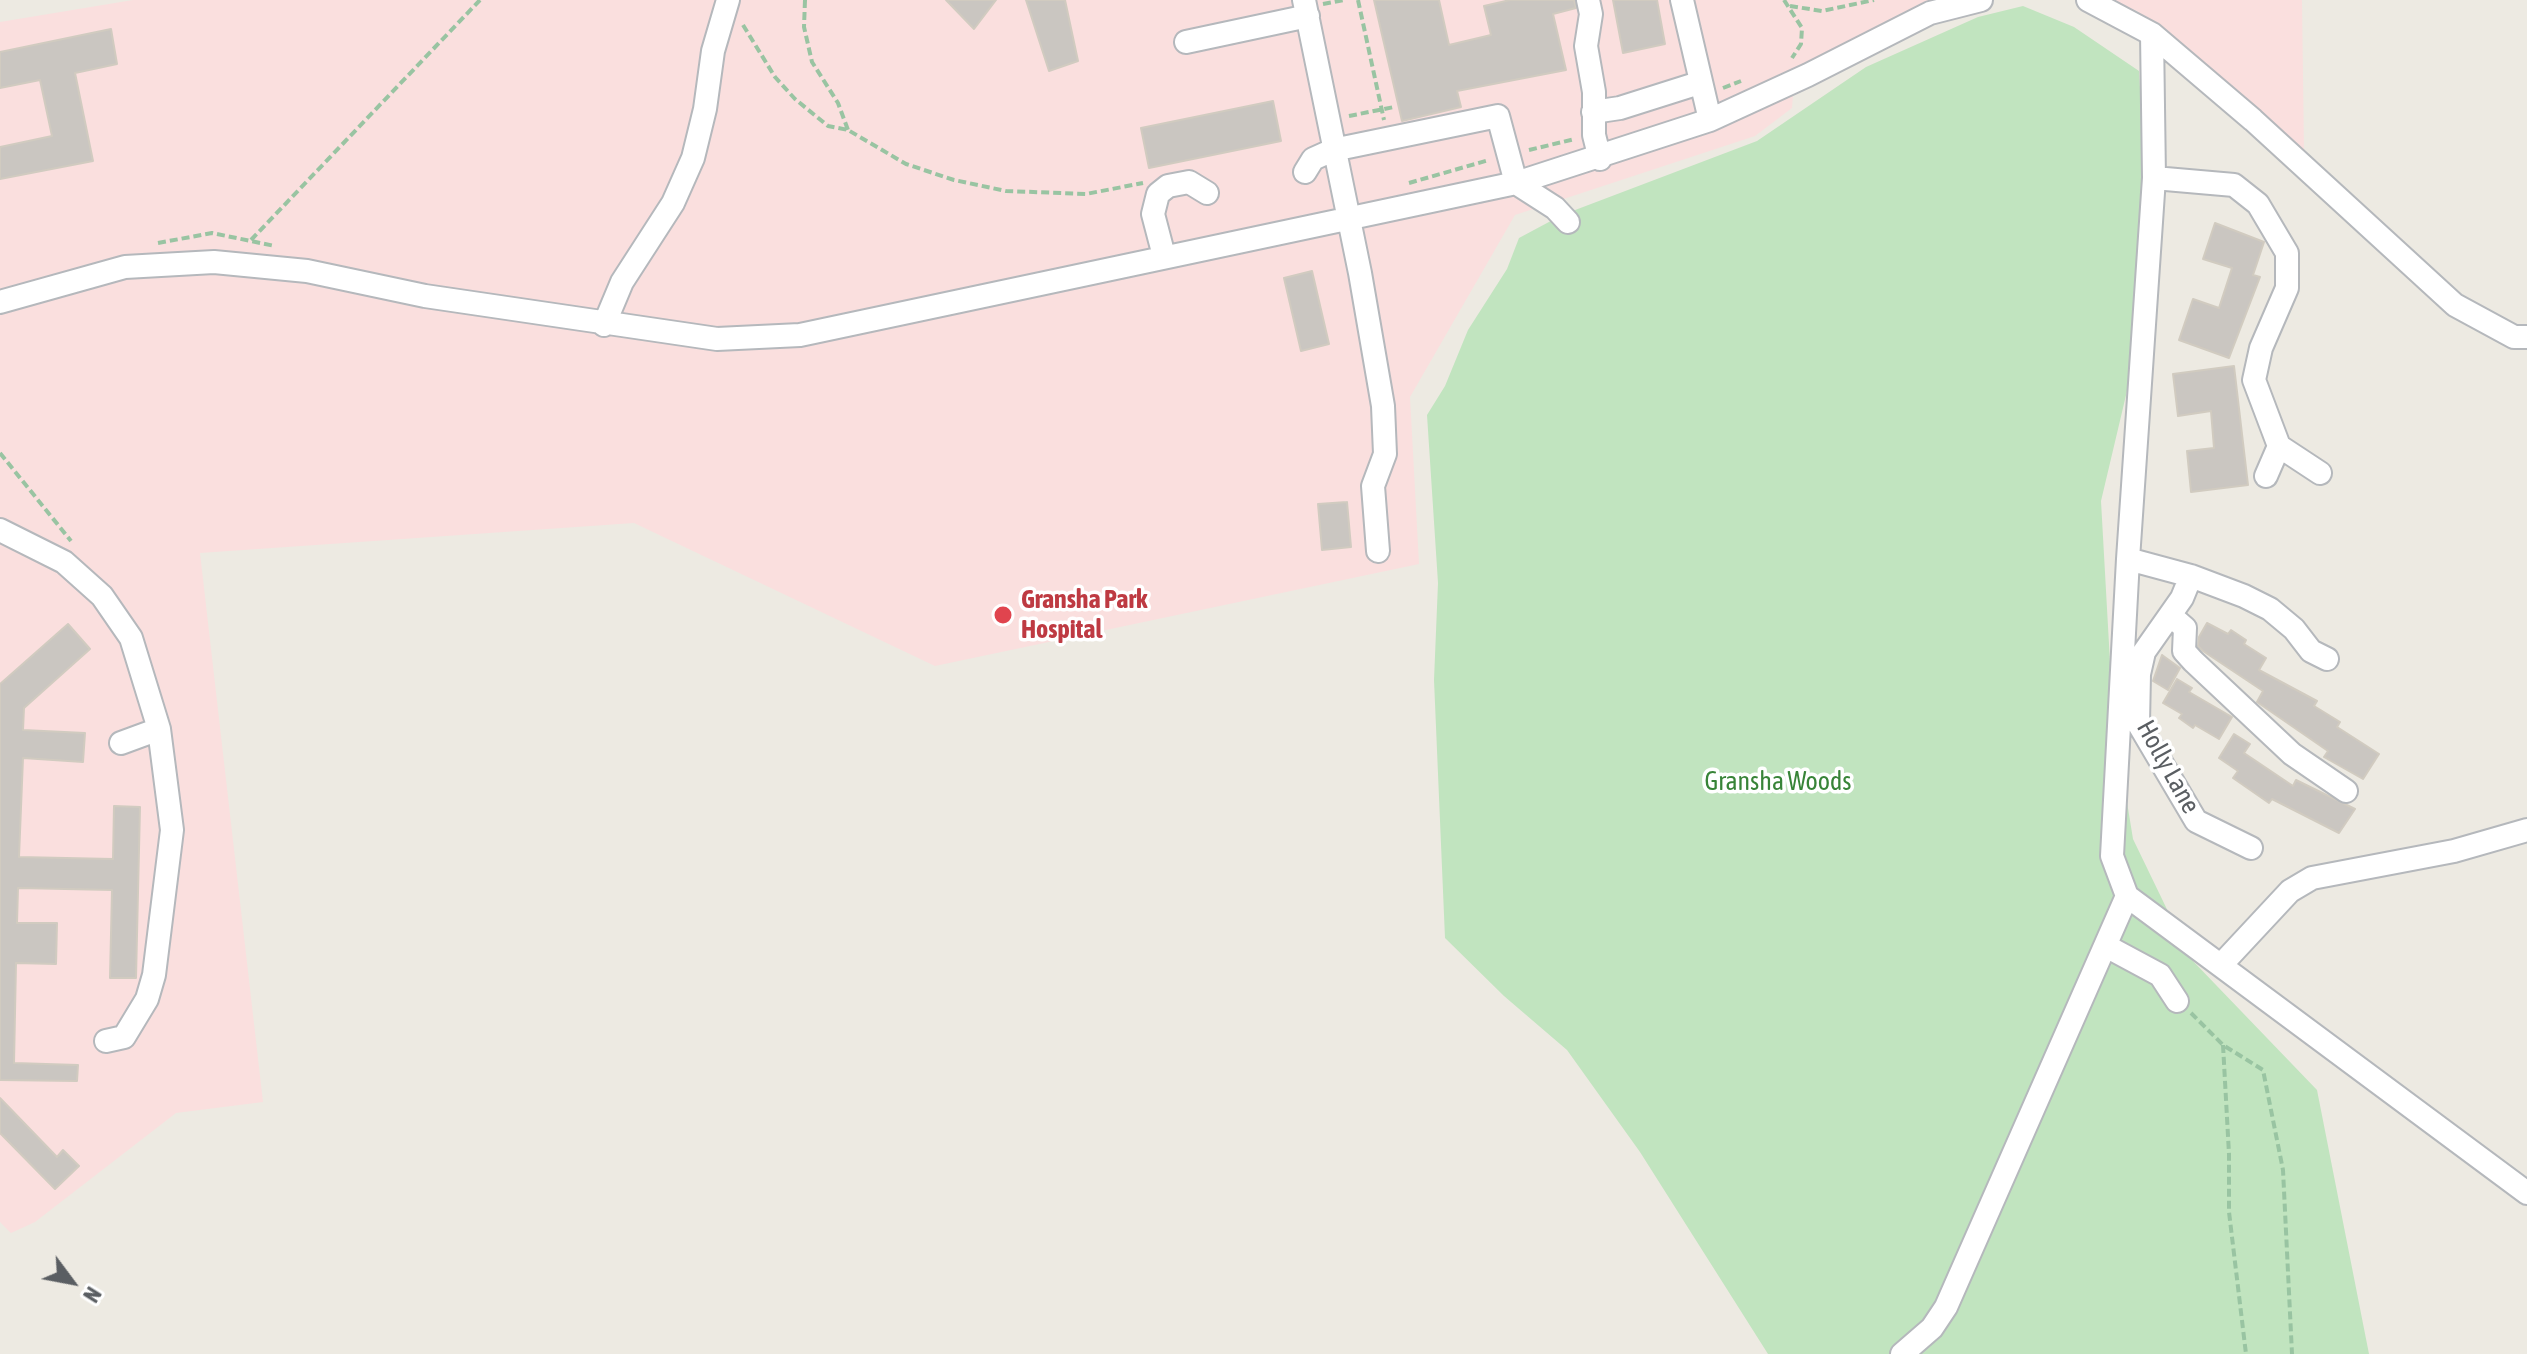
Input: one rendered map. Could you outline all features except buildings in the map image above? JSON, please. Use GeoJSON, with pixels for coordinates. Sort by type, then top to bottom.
{"type":"FeatureCollection","features":[{"type":"Feature","properties":{"kind":"street"},"geometry":{"type":"LineString","coordinates":[[1588,0],[1591,14],[1586,46],[1594,135],[1600,159]]}},
{"type":"Feature","properties":{"kind":"street"},"geometry":{"type":"LineString","coordinates":[[1682,0],[1710,120]]}},
{"type":"Feature","properties":{"kind":"street"},"geometry":{"type":"LineString","coordinates":[[0,302],[125,267],[214,262],[307,271],[425,296],[604,325],[717,339],[800,335],[1516,183],[1600,159],[1710,120],[1808,75],[1928,6],[1981,0]]}},
{"type":"Feature","properties":{"kind":"street"},"geometry":{"type":"LineString","coordinates":[[604,325],[622,282],[673,203],[693,158],[705,109],[713,51],[728,1]]}},
{"type":"Feature","properties":{"kind":"street"},"geometry":{"type":"LineString","coordinates":[[2102,3],[2152,34],[2455,305],[2514,337],[2527,337]]}},
{"type":"Feature","properties":{"kind":"street"},"geometry":{"type":"LineString","coordinates":[[1186,42],[1306,8],[1383,406],[1385,454],[1373,486],[1378,551]]}},
{"type":"Feature","properties":{"kind":"street"},"geometry":{"type":"LineString","coordinates":[[2152,34],[2154,178],[2112,856],[2127,896],[2527,1193]]}},
{"type":"Feature","properties":{"kind":"street"},"geometry":{"type":"LineString","coordinates":[[1593,112],[1620,108],[1699,83]]}},
{"type":"Feature","properties":{"kind":"street"},"geometry":{"type":"LineString","coordinates":[[1305,172],[1313,159],[1333,150],[1498,116],[1516,183],[1555,208],[1568,222]]}},
{"type":"Feature","properties":{"kind":"street"},"geometry":{"type":"LineString","coordinates":[[2154,178],[2234,185],[2258,204],[2287,253],[2287,288],[2261,348],[2254,380],[2279,446],[2320,473]]}},
{"type":"Feature","properties":{"kind":"street"},"geometry":{"type":"LineString","coordinates":[[1164,256],[1153,214],[1158,194],[1168,186],[1189,182],[1207,193]]}},
{"type":"Feature","properties":{"kind":"street"},"geometry":{"type":"LineString","coordinates":[[2266,476],[2279,446]]}},
{"type":"Feature","properties":{"kind":"street"},"geometry":{"type":"LineString","coordinates":[[0,530],[64,562],[102,596],[131,638],[159,729],[172,830],[154,975],[147,999],[124,1037],[106,1041]]}},
{"type":"Feature","properties":{"kind":"street"},"geometry":{"type":"LineString","coordinates":[[2128,559],[2191,576],[2270,609],[2294,629],[2311,651],[2327,659]]}},
{"type":"Feature","properties":{"kind":"street","name":"Holly Lane"},"geometry":{"type":"LineString","coordinates":[[2191,576],[2170,615],[2144,652],[2139,674],[2138,723],[2196,821],[2251,848]]}},
{"type":"Feature","properties":{"kind":"street"},"geometry":{"type":"LineString","coordinates":[[2170,615],[2185,628],[2184,651],[2193,661],[2292,754],[2346,791]]}},
{"type":"Feature","properties":{"kind":"street"},"geometry":{"type":"LineString","coordinates":[[121,743],[159,729]]}},
{"type":"Feature","properties":{"kind":"street"},"geometry":{"type":"LineString","coordinates":[[2221,965],[2290,891],[2312,878],[2454,851],[2527,830]]}},
{"type":"Feature","properties":{"kind":"street"},"geometry":{"type":"LineString","coordinates":[[1902,1354],[1932,1328],[1946,1307],[2127,896]]}},
{"type":"Feature","properties":{"kind":"street"},"geometry":{"type":"LineString","coordinates":[[2106,946],[2160,975],[2177,1001]]}},
{"type":"Feature","properties":{"kind":"path"},"geometry":{"type":"LineString","coordinates":[[251,240],[480,0]]}},
{"type":"Feature","properties":{"kind":"path"},"geometry":{"type":"LineString","coordinates":[[805,0],[804,27],[812,62],[838,103],[848,130]]}},
{"type":"Feature","properties":{"kind":"path"},"geometry":{"type":"LineString","coordinates":[[1358,0],[1387,138]]}},
{"type":"Feature","properties":{"kind":"path"},"geometry":{"type":"LineString","coordinates":[[1788,6],[1822,11],[1874,0]]}},
{"type":"Feature","properties":{"kind":"path"},"geometry":{"type":"LineString","coordinates":[[728,1],[775,77],[828,126],[848,130],[906,164],[954,180],[1006,191],[1086,194],[1157,180],[1168,186]]}},
{"type":"Feature","properties":{"kind":"path"},"geometry":{"type":"LineString","coordinates":[[1328,121],[1394,107]]}},
{"type":"Feature","properties":{"kind":"path"},"geometry":{"type":"LineString","coordinates":[[148,246],[212,233],[280,247]]}},
{"type":"Feature","properties":{"kind":"path"},"geometry":{"type":"LineString","coordinates":[[0,453],[76,547]]}},
{"type":"Feature","properties":{"kind":"path"},"geometry":{"type":"LineString","coordinates":[[2177,1001],[2223,1045],[2263,1070],[2283,1170],[2292,1354]]}},
{"type":"Feature","properties":{"kind":"path"},"geometry":{"type":"LineString","coordinates":[[2223,1045],[2229,1212],[2246,1354]]}},
{"type":"Feature","properties":{"kind":"shaded area","name":"Gransha Park Hospital"},"geometry":{"type":"Polygon","coordinates":[[[133,0],[1949,0],[1902,13],[1795,69],[1792,108],[1755,136],[1515,215],[1410,397],[1419,564],[935,666],[634,523],[200,553],[263,1102],[176,1113],[35,1222],[11,1233],[0,1222],[0,22],[133,0]]]}},
{"type":"Feature","properties":{"kind":"shaded area"},"geometry":{"type":"Polygon","coordinates":[[[2109,0],[2302,0],[2304,154],[2137,11],[2109,0]]]}},
{"type":"Feature","properties":{"kind":"green space","name":"Gransha Woods"},"geometry":{"type":"Polygon","coordinates":[[[2023,6],[2074,27],[2139,71],[2146,186],[2140,310],[2127,391],[2101,501],[2113,716],[2133,839],[2191,959],[2317,1090],[2369,1354],[1768,1354],[1640,1152],[1567,1050],[1504,996],[1445,938],[1434,680],[1438,583],[1427,415],[1445,386],[1468,330],[1507,269],[1519,238],[1562,215],[1757,141],[1866,67],[1978,17],[2023,6]]]}},
{"type":"Feature","properties":{"kind":"place","name":"Gransha Park Hospital"},"geometry":{"type":"Point","coordinates":[1003,615]}}]}
